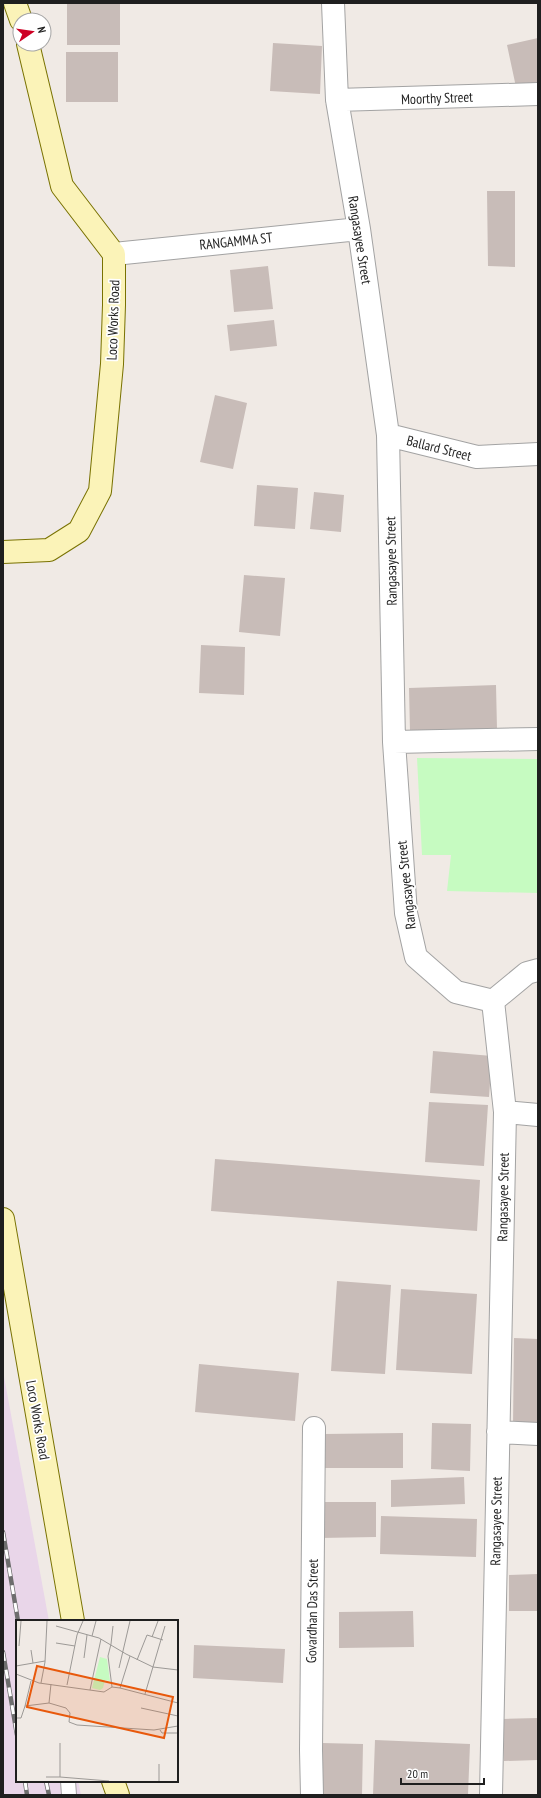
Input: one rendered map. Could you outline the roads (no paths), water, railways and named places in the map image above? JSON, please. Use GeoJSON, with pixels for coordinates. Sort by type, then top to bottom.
{"type":"FeatureCollection","features":[{"type":"Feature","properties":{"kind":"street","name":"Rangasayee Street"},"geometry":{"type":"LineString","coordinates":[[333,3],[337,100],[359,229],[388,435],[394,742],[406,913],[416,957],[456,992],[493,1001],[505,1112],[491,1795]]}},
{"type":"Feature","properties":{"kind":"street"},"geometry":{"type":"LineString","coordinates":[[30,52],[62,186],[114,254]]}},
{"type":"Feature","properties":{"kind":"street","name":"Moorthy Street"},"geometry":{"type":"LineString","coordinates":[[337,100],[538,94]]}},
{"type":"Feature","properties":{"kind":"street","name":"RANGAMMA ST"},"geometry":{"type":"LineString","coordinates":[[114,254],[359,229]]}},
{"type":"Feature","properties":{"kind":"street","name":"Loco Works Road"},"geometry":{"type":"LineString","coordinates":[[3,552],[49,550],[79,531],[100,491],[112,364],[114,254]]}},
{"type":"Feature","properties":{"kind":"street","name":"Ballard Street"},"geometry":{"type":"LineString","coordinates":[[388,435],[477,457],[538,454]]}},
{"type":"Feature","properties":{"kind":"street"},"geometry":{"type":"LineString","coordinates":[[394,742],[538,739]]}},
{"type":"Feature","properties":{"kind":"street"},"geometry":{"type":"LineString","coordinates":[[493,1001],[527,973],[538,970]]}},
{"type":"Feature","properties":{"kind":"street"},"geometry":{"type":"LineString","coordinates":[[505,1112],[538,1115]]}},
{"type":"Feature","properties":{"kind":"street","name":"Loco Works Road"},"geometry":{"type":"LineString","coordinates":[[3,1219],[73,1620]]}},
{"type":"Feature","properties":{"kind":"street","name":"Govardhan Das Street"},"geometry":{"type":"LineString","coordinates":[[312,1795],[311,1750],[314,1428]]}},
{"type":"Feature","properties":{"kind":"street"},"geometry":{"type":"LineString","coordinates":[[498,1432],[538,1434]]}},
{"type":"Feature","properties":{"kind":"street"},"geometry":{"type":"LineString","coordinates":[[113,1782],[118,1795]]}},
{"type":"Feature","properties":{"kind":"lane"},"geometry":{"type":"LineString","coordinates":[[68,1782],[69,1795]]}},
{"type":"Feature","properties":{"kind":"railway"},"geometry":{"type":"LineString","coordinates":[[3,1532],[18,1620]]}},
{"type":"Feature","properties":{"kind":"railway"},"geometry":{"type":"LineString","coordinates":[[3,1652],[16,1729]]}},
{"type":"Feature","properties":{"kind":"railway"},"geometry":{"type":"LineString","coordinates":[[25,1782],[27,1795]]}},
{"type":"Feature","properties":{"kind":"railway"},"geometry":{"type":"LineString","coordinates":[[46,1782],[49,1795]]}}]}
